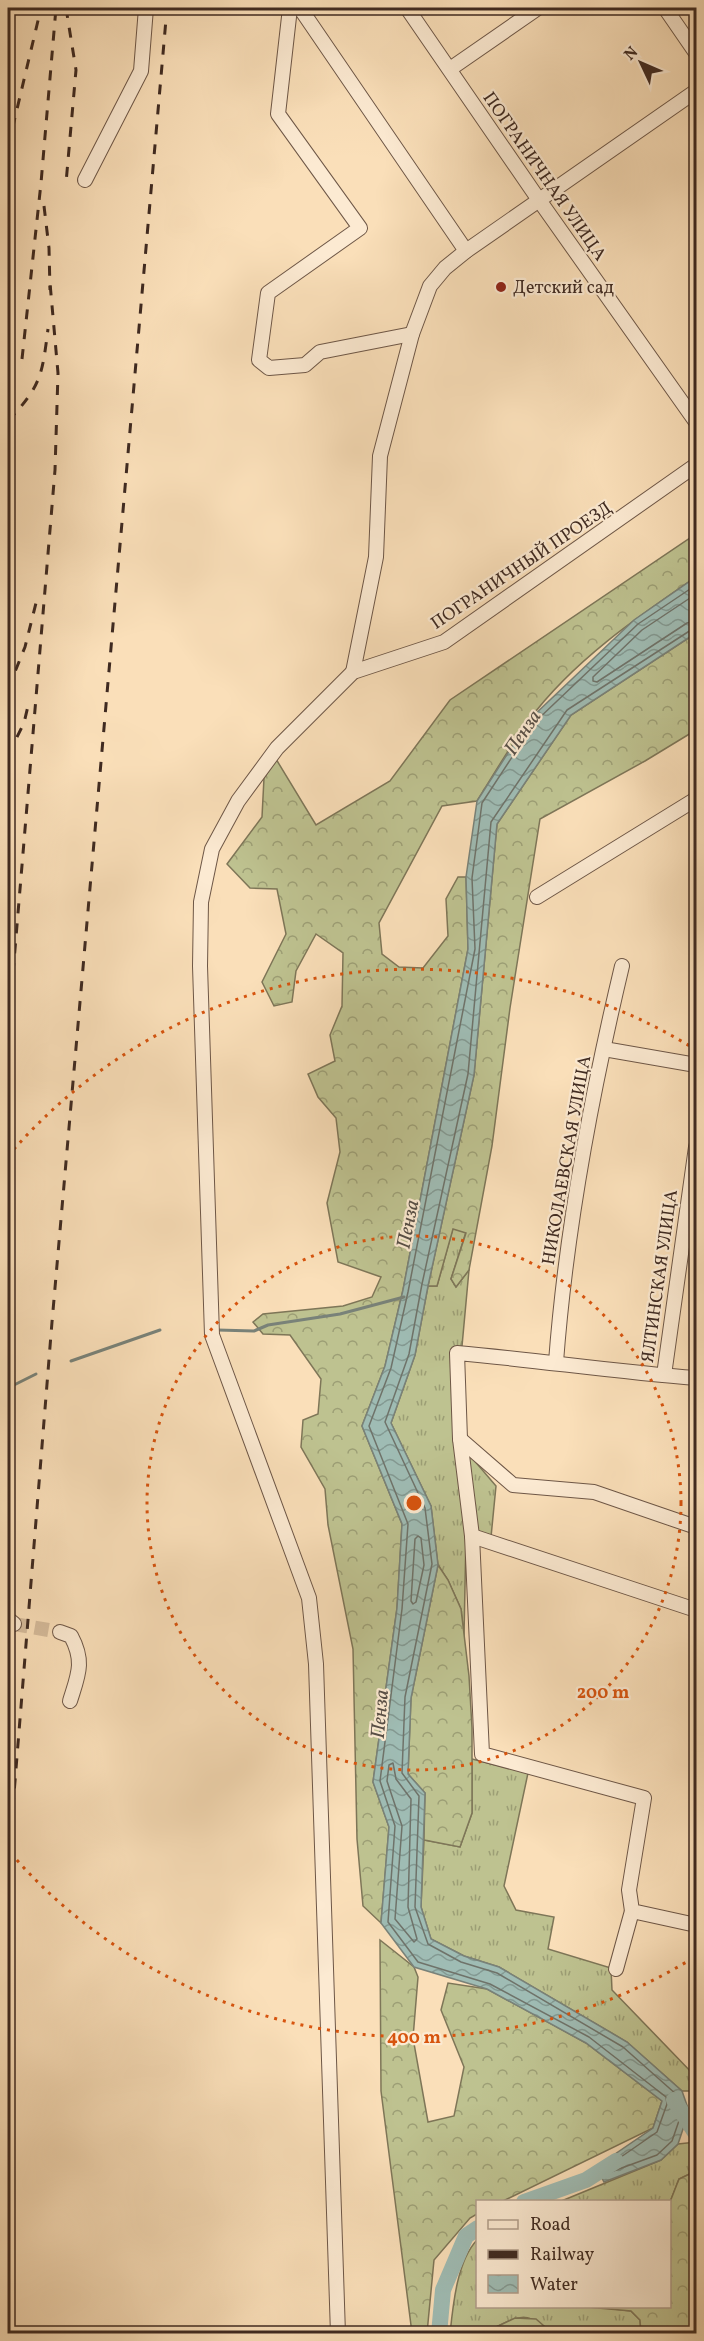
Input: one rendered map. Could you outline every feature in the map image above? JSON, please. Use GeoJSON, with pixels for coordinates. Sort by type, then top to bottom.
{"type":"FeatureCollection","features":[{"type":"Feature","properties":{"kind":"street"},"geometry":{"type":"LineString","coordinates":[[85,180],[141,71],[146,8]]}},
{"type":"Feature","properties":{"kind":"street"},"geometry":{"type":"LineString","coordinates":[[290,8],[278,114],[360,228],[268,293],[259,360],[269,368],[304,364],[320,352],[412,334]]}},
{"type":"Feature","properties":{"kind":"street"},"geometry":{"type":"LineString","coordinates":[[300,8],[466,251]]}},
{"type":"Feature","properties":{"kind":"street","name":"ПОГРАНИЧНАЯ УЛИЦА"},"geometry":{"type":"LineString","coordinates":[[407,8],[696,422]]}},
{"type":"Feature","properties":{"kind":"street"},"geometry":{"type":"LineString","coordinates":[[450,69],[538,8]]}},
{"type":"Feature","properties":{"kind":"street"},"geometry":{"type":"LineString","coordinates":[[665,8],[696,53]]}},
{"type":"Feature","properties":{"kind":"street"},"geometry":{"type":"LineString","coordinates":[[338,2334],[316,1664],[309,1598],[211,1329],[200,966],[201,902],[212,849],[238,801],[277,748],[354,672],[376,557],[380,456],[412,334],[430,286],[445,268],[466,251],[696,91]]}},
{"type":"Feature","properties":{"kind":"street","name":"ПОГРАНИЧНЫЙ ПРОЕЗД"},"geometry":{"type":"LineString","coordinates":[[354,672],[444,642],[696,465]]}},
{"type":"Feature","properties":{"kind":"street"},"geometry":{"type":"LineString","coordinates":[[537,897],[696,799]]}},
{"type":"Feature","properties":{"kind":"street","name":"НИКОЛАЕВСКАЯ УЛИЦА"},"geometry":{"type":"LineString","coordinates":[[556,1362],[562,1285],[587,1131],[622,966]]}},
{"type":"Feature","properties":{"kind":"street"},"geometry":{"type":"LineString","coordinates":[[604,1049],[696,1065]]}},
{"type":"Feature","properties":{"kind":"street","name":"ЯЛТИНСКАЯ УЛИЦА"},"geometry":{"type":"LineString","coordinates":[[664,1375],[696,1147]]}},
{"type":"Feature","properties":{"kind":"street"},"geometry":{"type":"LineString","coordinates":[[616,1969],[632,1911],[629,1890],[644,1798],[482,1754],[472,1536],[460,1439],[457,1353],[696,1378]]}},
{"type":"Feature","properties":{"kind":"street"},"geometry":{"type":"LineString","coordinates":[[460,1439],[513,1485],[594,1492],[696,1527]]}},
{"type":"Feature","properties":{"kind":"street"},"geometry":{"type":"LineString","coordinates":[[472,1536],[696,1610]]}},
{"type":"Feature","properties":{"kind":"street"},"geometry":{"type":"LineString","coordinates":[[60,1632],[70,1636],[79,1650],[80,1666],[70,1701]]}},
{"type":"Feature","properties":{"kind":"street"},"geometry":{"type":"LineString","coordinates":[[632,1911],[696,1925]]}},
{"type":"Feature","properties":{"kind":"green space"},"geometry":{"type":"Polygon","coordinates":[[[696,534],[696,577],[606,642],[565,679],[529,720],[477,801],[442,806],[379,923],[382,954],[399,967],[423,968],[448,936],[446,899],[458,877],[466,877],[468,949],[403,1290],[385,1366],[362,1426],[402,1524],[397,1608],[373,1782],[389,1827],[381,1923],[363,1906],[357,1839],[353,1649],[328,1525],[325,1489],[301,1447],[303,1420],[318,1414],[321,1379],[290,1335],[263,1334],[253,1322],[263,1314],[343,1306],[372,1297],[381,1277],[338,1262],[327,1203],[340,1152],[336,1118],[318,1097],[308,1074],[335,1061],[330,1035],[342,1006],[343,953],[316,934],[296,971],[292,1002],[274,1006],[262,982],[286,934],[277,889],[250,888],[227,864],[262,817],[264,778],[276,759],[316,825],[390,781],[450,700],[696,534]]]}},
{"type":"Feature","properties":{"kind":"green space"},"geometry":{"type":"Polygon","coordinates":[[[696,633],[696,730],[540,819],[510,1008],[492,1146],[469,1270],[456,1287],[451,1279],[466,1233],[453,1229],[437,1286],[428,1286],[474,1075],[497,824],[571,715],[696,633]]]}},
{"type":"Feature","properties":{"kind":"green space"},"geometry":{"type":"Polygon","coordinates":[[[453,1228],[466,1232],[451,1279],[456,1287],[469,1270],[462,1346],[452,1350],[455,1438],[496,1486],[491,1537],[466,1535],[464,1636],[461,1609],[448,1580],[438,1565],[431,1506],[391,1423],[415,1355],[428,1286],[437,1286],[453,1228]]]}},
{"type":"Feature","properties":{"kind":"green space"},"geometry":{"type":"Polygon","coordinates":[[[438,1565],[448,1580],[461,1609],[469,1676],[472,1728],[472,1813],[460,1847],[424,1840],[425,1793],[408,1774],[411,1698],[438,1565]]]}},
{"type":"Feature","properties":{"kind":"green space"},"geometry":{"type":"Polygon","coordinates":[[[472,1759],[528,1773],[504,1886],[516,1910],[554,1917],[548,1949],[611,1968],[612,1990],[696,2077],[696,2091],[682,2091],[627,2042],[499,1967],[464,1956],[431,1939],[421,1907],[424,1840],[460,1847],[472,1813],[472,1759]]]}},
{"type":"Feature","properties":{"kind":"green space"},"geometry":{"type":"Polygon","coordinates":[[[380,1940],[414,1967],[418,1977],[413,2038],[428,2122],[454,2116],[464,2067],[441,2010],[448,1983],[487,1989],[586,2043],[662,2101],[653,2128],[505,2200],[476,2200],[476,2215],[470,2218],[434,2260],[427,2333],[412,2333],[381,2091],[380,1940]]]}},
{"type":"Feature","properties":{"kind":"green space"},"geometry":{"type":"Polygon","coordinates":[[[696,2142],[696,2171],[679,2179],[671,2200],[564,2200],[661,2160],[678,2144],[696,2142]]]}},
{"type":"Feature","properties":{"kind":"green space"},"geometry":{"type":"Polygon","coordinates":[[[696,2171],[696,2333],[641,2333],[640,2320],[631,2311],[598,2308],[671,2308],[671,2200],[679,2179],[696,2171]]]}},
{"type":"Feature","properties":{"kind":"green space"},"geometry":{"type":"Polygon","coordinates":[[[476,2241],[476,2308],[605,2308],[631,2311],[640,2320],[641,2333],[552,2333],[537,2321],[525,2317],[504,2323],[494,2328],[492,2333],[450,2334],[460,2271],[476,2241]]]}},
{"type":"Feature","properties":{"kind":"green space"},"geometry":{"type":"Polygon","coordinates":[[[515,2318],[536,2319],[552,2333],[492,2333],[494,2328],[515,2318]]]}},
{"type":"Feature","properties":{"kind":"water","name":"Пенза"},"geometry":{"type":"Polygon","coordinates":[[[696,577],[696,633],[571,715],[497,824],[474,1075],[415,1355],[391,1423],[431,1506],[438,1565],[411,1698],[408,1774],[425,1793],[421,1907],[431,1939],[464,1956],[499,1967],[627,2042],[682,2091],[689,2111],[678,2144],[661,2160],[604,2182],[596,2167],[653,2128],[662,2101],[586,2043],[487,1989],[414,1967],[381,1923],[389,1827],[373,1782],[397,1608],[402,1524],[362,1426],[385,1366],[403,1290],[468,949],[466,877],[477,801],[530,719],[634,620],[696,577]]]}},
{"type":"Feature","properties":{"kind":"waterway"},"geometry":{"type":"LineString","coordinates":[[217,1330],[254,1331],[268,1325],[340,1314],[404,1297]]}},
{"type":"Feature","properties":{"kind":"waterway"},"geometry":{"type":"LineString","coordinates":[[71,1361],[160,1330]]}},
{"type":"Feature","properties":{"kind":"waterway"},"geometry":{"type":"LineString","coordinates":[[8,1388],[36,1374]]}},
{"type":"Feature","properties":{"kind":"waterway"},"geometry":{"type":"LineString","coordinates":[[674,2100],[696,2134]]}},
{"type":"Feature","properties":{"kind":"waterway"},"geometry":{"type":"LineString","coordinates":[[530,2200],[586,2180],[616,2161]]}},
{"type":"Feature","properties":{"kind":"waterway"},"geometry":{"type":"LineString","coordinates":[[439,2334],[443,2290],[466,2236],[476,2229]]}},
{"type":"Feature","properties":{"kind":"tunnel"},"geometry":{"type":"LineString","coordinates":[[14,1624],[60,1632]]}},
{"type":"Feature","properties":{"kind":"railway"},"geometry":{"type":"LineString","coordinates":[[8,147],[41,8]]}},
{"type":"Feature","properties":{"kind":"railway"},"geometry":{"type":"LineString","coordinates":[[22,359],[41,183],[56,8]]}},
{"type":"Feature","properties":{"kind":"railway"},"geometry":{"type":"LineString","coordinates":[[66,8],[76,70],[66,183]]}},
{"type":"Feature","properties":{"kind":"railway"},"geometry":{"type":"LineString","coordinates":[[8,1868],[52,1322],[167,8]]}},
{"type":"Feature","properties":{"kind":"railway"},"geometry":{"type":"LineString","coordinates":[[44,206],[49,248],[50,290]]}},
{"type":"Feature","properties":{"kind":"railway"},"geometry":{"type":"LineString","coordinates":[[8,1033],[55,470],[58,373],[50,283]]}},
{"type":"Feature","properties":{"kind":"railway"},"geometry":{"type":"LineString","coordinates":[[8,421],[34,389],[38,380],[48,329]]}},
{"type":"Feature","properties":{"kind":"railway"},"geometry":{"type":"LineString","coordinates":[[8,689],[25,647],[38,595]]}},
{"type":"Feature","properties":{"kind":"railway"},"geometry":{"type":"LineString","coordinates":[[8,755],[24,723],[28,706]]}},
{"type":"Feature","properties":{"kind":"place","name":"Детский сад"},"geometry":{"type":"Point","coordinates":[501,287]}}]}
